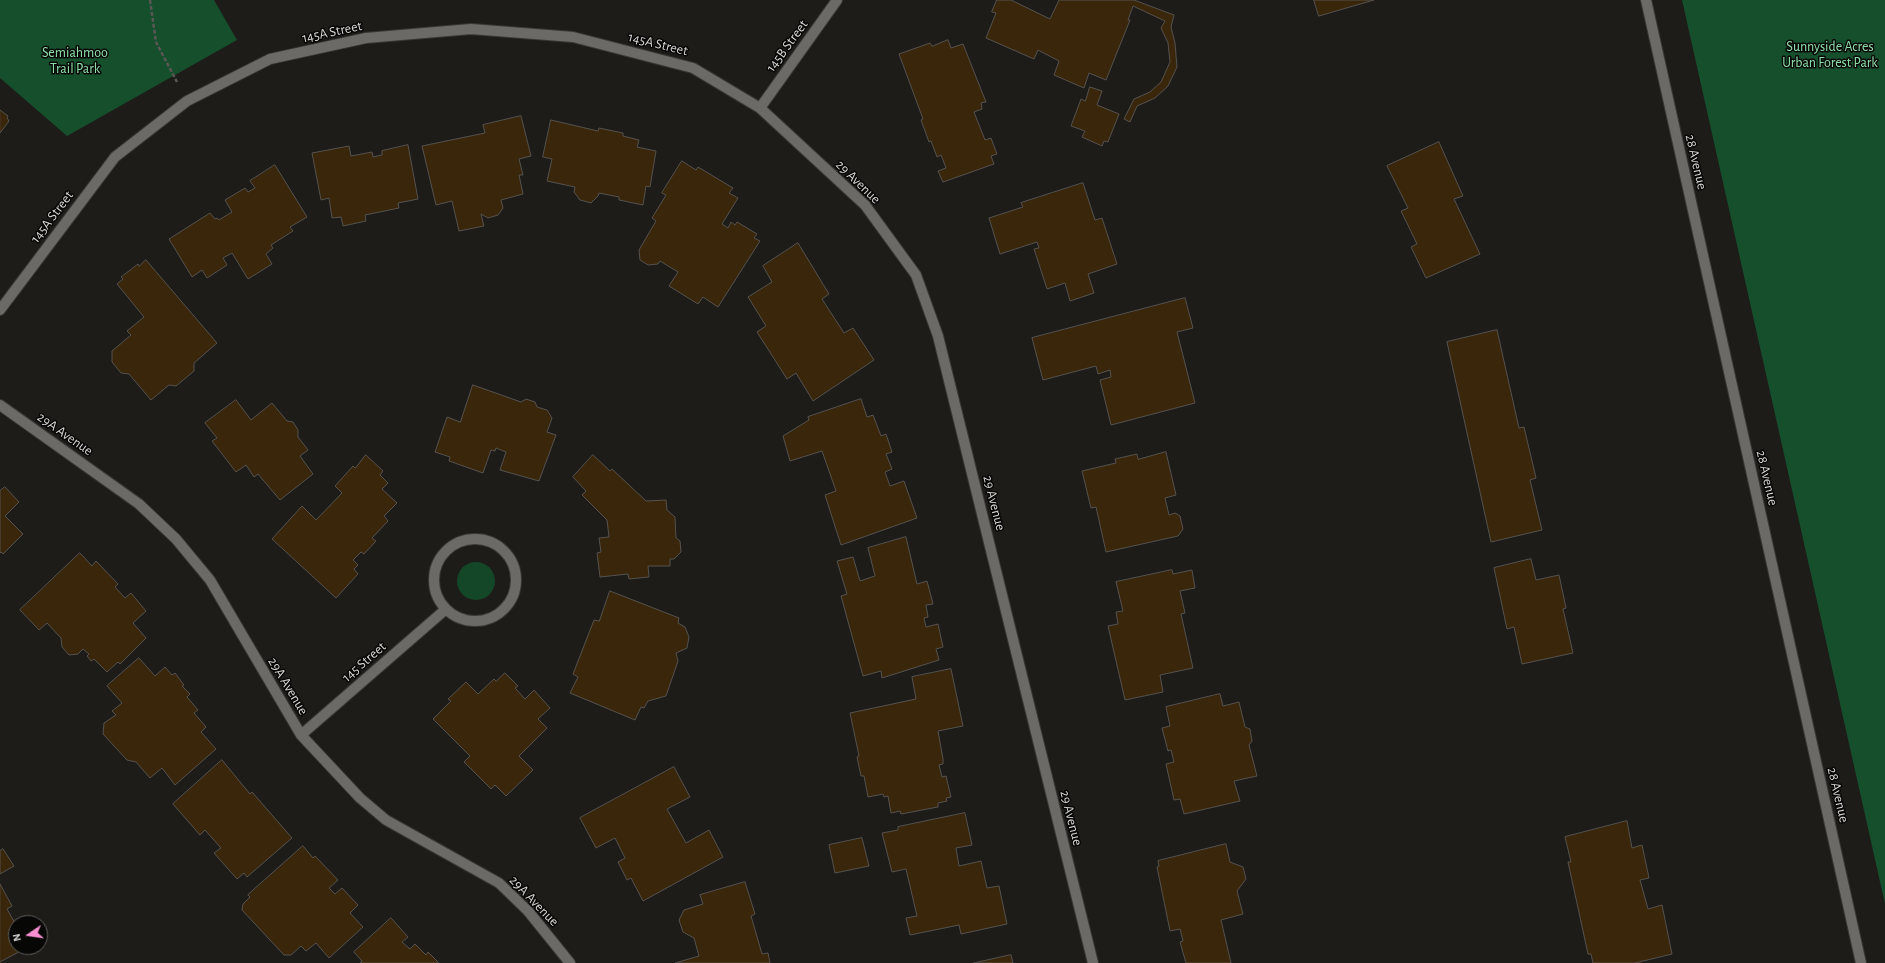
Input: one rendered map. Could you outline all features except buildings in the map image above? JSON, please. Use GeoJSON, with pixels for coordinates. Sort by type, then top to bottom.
{"type":"FeatureCollection","features":[{"type":"Feature","properties":{"kind":"street","name":"145B Street"},"geometry":{"type":"LineString","coordinates":[[760,108],[837,0]]}},
{"type":"Feature","properties":{"kind":"street","name":"28 Avenue"},"geometry":{"type":"LineString","coordinates":[[1646,0],[1861,963]]}},
{"type":"Feature","properties":{"kind":"street","name":"145A Street"},"geometry":{"type":"LineString","coordinates":[[0,310],[115,157],[187,101],[270,59],[366,38],[471,29],[574,37],[693,68],[760,108]]}},
{"type":"Feature","properties":{"kind":"street","name":"29 Avenue"},"geometry":{"type":"LineString","coordinates":[[760,108],[865,205],[916,275],[938,336],[1092,963]]}},
{"type":"Feature","properties":{"kind":"street","name":"29A Avenue"},"geometry":{"type":"LineString","coordinates":[[0,405],[139,504],[176,539],[210,580],[301,735],[360,798],[386,820],[499,883],[528,911],[570,963]]}},
{"type":"Feature","properties":{"kind":"street"},"geometry":{"type":"LineString","coordinates":[[480,538],[493,542],[503,550],[512,561],[516,575],[516,589],[510,602],[500,613],[487,620],[474,622],[460,619],[446,609],[436,595],[433,575],[437,563],[444,552],[454,544],[467,539],[480,538]]}},
{"type":"Feature","properties":{"kind":"street","name":"145 Street"},"geometry":{"type":"LineString","coordinates":[[301,735],[446,609]]}},
{"type":"Feature","properties":{"kind":"path"},"geometry":{"type":"LineString","coordinates":[[150,0],[156,42],[179,86]]}},
{"type":"Feature","properties":{"kind":"green space","name":"Semiahmoo Trail Park"},"geometry":{"type":"Polygon","coordinates":[[[0,0],[214,0],[237,40],[67,136],[0,78],[0,0]]]}},
{"type":"Feature","properties":{"kind":"green space","name":"Sunnyside Acres Urban Forest Park"},"geometry":{"type":"Polygon","coordinates":[[[1682,0],[1885,0],[1885,904],[1682,0]]]}},
{"type":"Feature","properties":{"kind":"green space"},"geometry":{"type":"Polygon","coordinates":[[[476,562],[486,565],[492,571],[495,581],[492,591],[486,597],[476,600],[466,597],[460,591],[457,581],[460,571],[466,565],[476,562]]]}}]}
